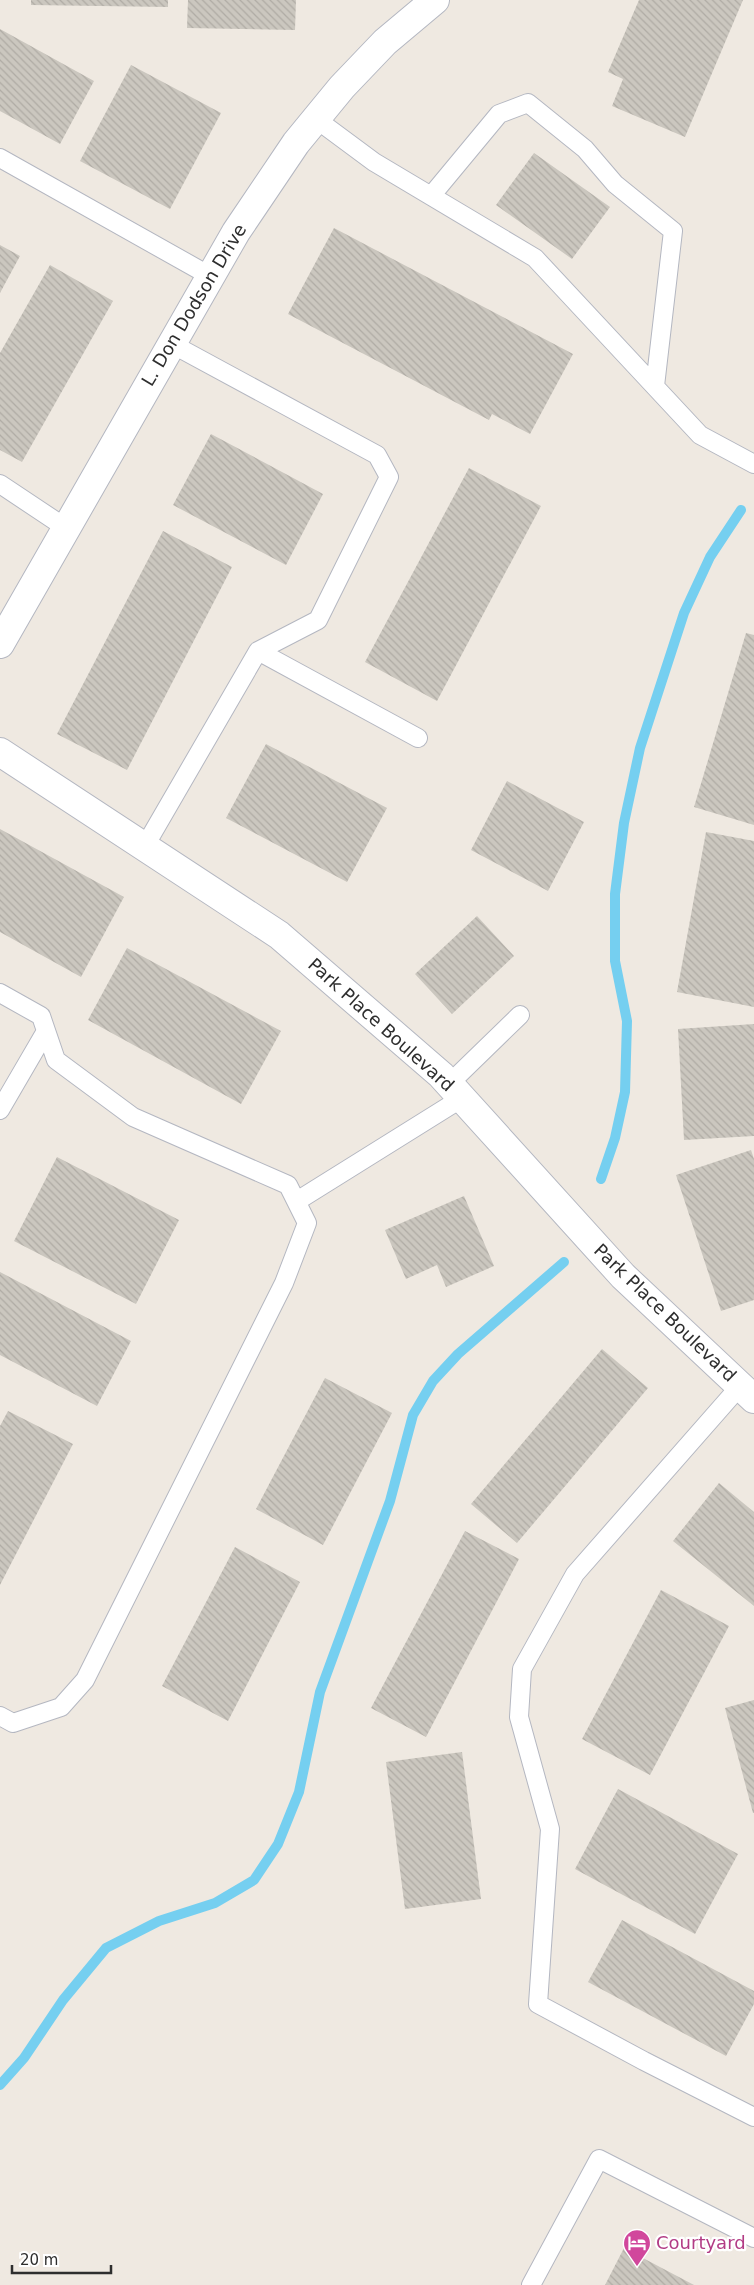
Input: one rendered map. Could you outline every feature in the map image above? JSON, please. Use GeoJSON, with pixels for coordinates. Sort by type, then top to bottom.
{"type":"FeatureCollection","features":[{"type":"Feature","properties":{"kind":"street","name":"L. Don Dodson Drive"},"geometry":{"type":"LineString","coordinates":[[0,644],[170,344],[236,232],[296,143],[342,87],[385,42],[434,0]]}},
{"type":"Feature","properties":{"kind":"street","name":"Park Place Boulevard"},"geometry":{"type":"LineString","coordinates":[[0,752],[279,934],[455,1091],[623,1276],[747,1392]]}},
{"type":"Feature","properties":{"kind":"lane"},"geometry":{"type":"LineString","coordinates":[[431,196],[499,114],[528,103],[585,150],[615,184],[673,231],[655,386]]}},
{"type":"Feature","properties":{"kind":"lane"},"geometry":{"type":"LineString","coordinates":[[316,119],[374,162],[535,258],[700,435],[754,464]]}},
{"type":"Feature","properties":{"kind":"lane"},"geometry":{"type":"LineString","coordinates":[[0,158],[210,276]]}},
{"type":"Feature","properties":{"kind":"lane"},"geometry":{"type":"LineString","coordinates":[[145,846],[258,651],[318,620],[390,477],[377,455],[170,344]]}},
{"type":"Feature","properties":{"kind":"lane"},"geometry":{"type":"LineString","coordinates":[[0,484],[66,528]]}},
{"type":"Feature","properties":{"kind":"lane"},"geometry":{"type":"LineString","coordinates":[[258,651],[418,738]]}},
{"type":"Feature","properties":{"kind":"lane"},"geometry":{"type":"LineString","coordinates":[[0,993],[41,1016],[56,1060],[133,1117],[288,1185],[308,1223],[284,1283],[85,1680],[61,1708],[13,1723],[0,1716]]}},
{"type":"Feature","properties":{"kind":"lane"},"geometry":{"type":"LineString","coordinates":[[297,1201],[455,1091],[520,1015]]}},
{"type":"Feature","properties":{"kind":"lane"},"geometry":{"type":"LineString","coordinates":[[0,1110],[46,1031]]}},
{"type":"Feature","properties":{"kind":"lane"},"geometry":{"type":"LineString","coordinates":[[747,1392],[575,1574],[522,1670],[519,1717],[550,1829],[538,2004],[754,2117]]}},
{"type":"Feature","properties":{"kind":"lane"},"geometry":{"type":"LineString","coordinates":[[530,2285],[599,2159],[754,2238]]}},
{"type":"Feature","properties":{"kind":"building"},"geometry":{"type":"Polygon","coordinates":[[[31,0],[168,0],[168,7],[31,5],[31,0]]]}},
{"type":"Feature","properties":{"kind":"building"},"geometry":{"type":"Polygon","coordinates":[[[188,0],[296,0],[295,30],[187,28],[188,0]]]}},
{"type":"Feature","properties":{"kind":"building"},"geometry":{"type":"Polygon","coordinates":[[[639,0],[743,0],[685,137],[612,106],[623,79],[608,72],[639,0]]]}},
{"type":"Feature","properties":{"kind":"building"},"geometry":{"type":"Polygon","coordinates":[[[0,29],[94,81],[60,144],[0,111],[0,29]]]}},
{"type":"Feature","properties":{"kind":"building"},"geometry":{"type":"Polygon","coordinates":[[[131,65],[221,113],[170,209],[80,161],[131,65]]]}},
{"type":"Feature","properties":{"kind":"building"},"geometry":{"type":"Polygon","coordinates":[[[534,153],[610,207],[572,259],[496,205],[534,153]]]}},
{"type":"Feature","properties":{"kind":"building"},"geometry":{"type":"Polygon","coordinates":[[[334,228],[573,354],[530,434],[492,414],[489,420],[288,314],[334,228]]]}},
{"type":"Feature","properties":{"kind":"building"},"geometry":{"type":"Polygon","coordinates":[[[0,245],[20,256],[0,293],[0,245]]]}},
{"type":"Feature","properties":{"kind":"building"},"geometry":{"type":"Polygon","coordinates":[[[50,265],[113,301],[22,462],[0,450],[0,353],[50,265]]]}},
{"type":"Feature","properties":{"kind":"building"},"geometry":{"type":"Polygon","coordinates":[[[211,434],[323,494],[286,565],[173,505],[211,434]]]}},
{"type":"Feature","properties":{"kind":"building"},"geometry":{"type":"Polygon","coordinates":[[[469,468],[541,506],[437,701],[365,662],[469,468]]]}},
{"type":"Feature","properties":{"kind":"building"},"geometry":{"type":"Polygon","coordinates":[[[163,531],[232,567],[127,770],[57,734],[163,531]]]}},
{"type":"Feature","properties":{"kind":"building"},"geometry":{"type":"Polygon","coordinates":[[[746,633],[754,635],[754,825],[694,807],[746,633]]]}},
{"type":"Feature","properties":{"kind":"building"},"geometry":{"type":"Polygon","coordinates":[[[266,744],[387,808],[347,882],[226,818],[266,744]]]}},
{"type":"Feature","properties":{"kind":"building"},"geometry":{"type":"Polygon","coordinates":[[[507,781],[584,822],[548,891],[471,850],[507,781]]]}},
{"type":"Feature","properties":{"kind":"building"},"geometry":{"type":"Polygon","coordinates":[[[0,829],[124,897],[81,977],[0,932],[0,829]]]}},
{"type":"Feature","properties":{"kind":"building"},"geometry":{"type":"Polygon","coordinates":[[[706,832],[754,841],[754,1007],[677,992],[706,832]]]}},
{"type":"Feature","properties":{"kind":"building"},"geometry":{"type":"Polygon","coordinates":[[[477,916],[514,956],[452,1014],[415,974],[477,916]]]}},
{"type":"Feature","properties":{"kind":"building"},"geometry":{"type":"Polygon","coordinates":[[[127,948],[281,1031],[241,1104],[88,1020],[127,948]]]}},
{"type":"Feature","properties":{"kind":"building"},"geometry":{"type":"Polygon","coordinates":[[[754,1024],[754,1136],[684,1140],[678,1029],[754,1024]]]}},
{"type":"Feature","properties":{"kind":"building"},"geometry":{"type":"Polygon","coordinates":[[[751,1150],[754,1159],[754,1300],[721,1311],[676,1175],[751,1150]]]}},
{"type":"Feature","properties":{"kind":"building"},"geometry":{"type":"Polygon","coordinates":[[[57,1157],[179,1220],[136,1304],[14,1241],[57,1157]]]}},
{"type":"Feature","properties":{"kind":"building"},"geometry":{"type":"Polygon","coordinates":[[[464,1196],[494,1266],[446,1287],[437,1265],[406,1279],[385,1230],[464,1196]]]}},
{"type":"Feature","properties":{"kind":"building"},"geometry":{"type":"Polygon","coordinates":[[[0,1272],[131,1341],[97,1406],[0,1355],[0,1272]]]}},
{"type":"Feature","properties":{"kind":"building"},"geometry":{"type":"Polygon","coordinates":[[[602,1349],[648,1388],[517,1543],[471,1504],[602,1349]]]}},
{"type":"Feature","properties":{"kind":"building"},"geometry":{"type":"Polygon","coordinates":[[[325,1378],[392,1413],[323,1545],[256,1509],[325,1378]]]}},
{"type":"Feature","properties":{"kind":"building"},"geometry":{"type":"Polygon","coordinates":[[[8,1411],[73,1444],[0,1585],[0,1426],[8,1411]]]}},
{"type":"Feature","properties":{"kind":"building"},"geometry":{"type":"Polygon","coordinates":[[[719,1483],[754,1512],[754,1606],[673,1541],[719,1483]]]}},
{"type":"Feature","properties":{"kind":"building"},"geometry":{"type":"Polygon","coordinates":[[[465,1531],[519,1559],[426,1737],[371,1708],[465,1531]]]}},
{"type":"Feature","properties":{"kind":"building"},"geometry":{"type":"Polygon","coordinates":[[[235,1547],[300,1582],[228,1721],[162,1686],[235,1547]]]}},
{"type":"Feature","properties":{"kind":"building"},"geometry":{"type":"Polygon","coordinates":[[[661,1590],[729,1626],[650,1775],[582,1739],[661,1590]]]}},
{"type":"Feature","properties":{"kind":"building"},"geometry":{"type":"Polygon","coordinates":[[[754,1700],[754,1813],[753,1813],[725,1708],[754,1700]]]}},
{"type":"Feature","properties":{"kind":"building"},"geometry":{"type":"Polygon","coordinates":[[[462,1752],[481,1899],[405,1909],[386,1762],[462,1752]]]}},
{"type":"Feature","properties":{"kind":"building"},"geometry":{"type":"Polygon","coordinates":[[[618,1789],[738,1854],[695,1934],[575,1869],[618,1789]]]}},
{"type":"Feature","properties":{"kind":"building"},"geometry":{"type":"Polygon","coordinates":[[[622,1920],[754,1991],[754,2004],[726,2056],[588,1982],[622,1920]]]}},
{"type":"Feature","properties":{"kind":"building","name":"Courtyard"},"geometry":{"type":"Polygon","coordinates":[[[624,2248],[694,2285],[605,2285],[624,2248]]]}},
{"type":"Feature","properties":{"kind":"waterway"},"geometry":{"type":"LineString","coordinates":[[601,1179],[615,1138],[625,1092],[627,1021],[615,961],[615,894],[624,823],[640,748],[684,613],[710,557],[741,510]]}},
{"type":"Feature","properties":{"kind":"waterway"},"geometry":{"type":"LineString","coordinates":[[0,2085],[24,2058],[63,2000],[106,1948],[159,1921],[215,1903],[254,1880],[278,1844],[299,1792],[320,1692],[390,1501],[413,1415],[433,1381],[458,1354],[564,1262]]}},
{"type":"Feature","properties":{"kind":"place","name":"Courtyard"},"geometry":{"type":"Point","coordinates":[637,2267]}}]}
